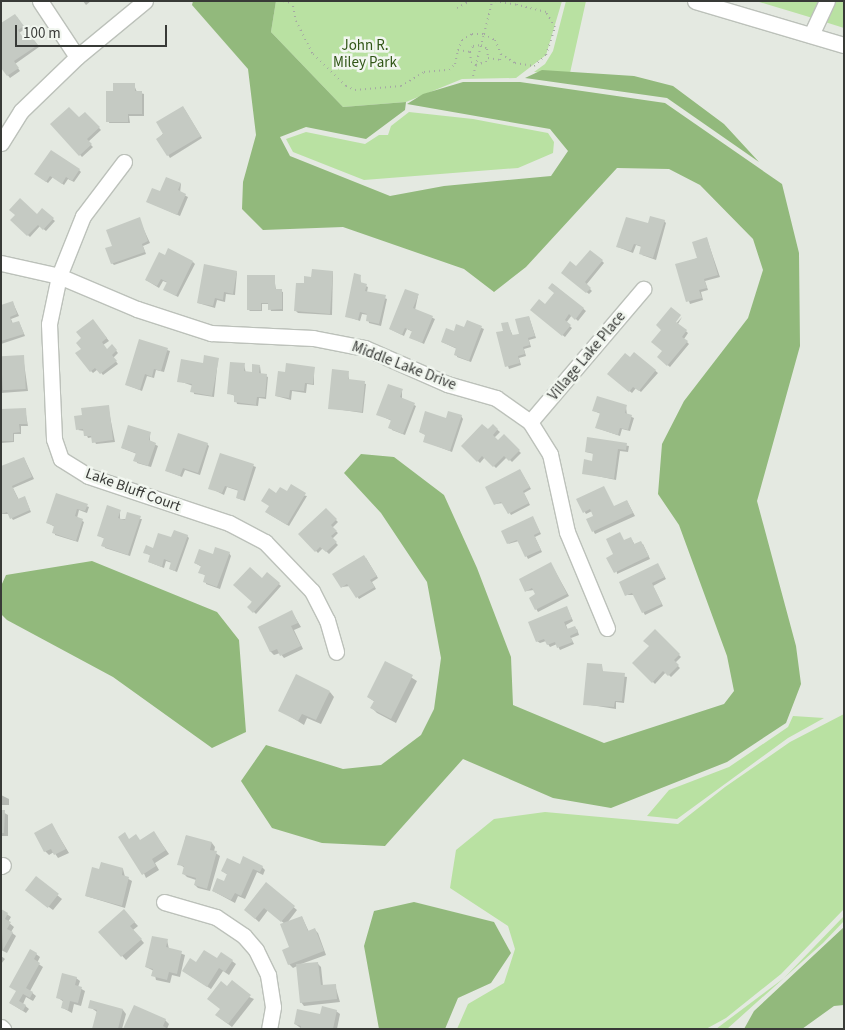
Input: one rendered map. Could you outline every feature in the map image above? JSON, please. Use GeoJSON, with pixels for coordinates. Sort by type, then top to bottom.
{"type":"FeatureCollection","features":[{"type":"Feature","properties":{"kind":"street"},"geometry":{"type":"LineString","coordinates":[[40,1],[77,57]]}},
{"type":"Feature","properties":{"kind":"street"},"geometry":{"type":"LineString","coordinates":[[1,143],[21,111],[77,57],[145,1]]}},
{"type":"Feature","properties":{"kind":"street"},"geometry":{"type":"LineString","coordinates":[[695,1],[844,45]]}},
{"type":"Feature","properties":{"kind":"street"},"geometry":{"type":"LineString","coordinates":[[811,35],[828,1]]}},
{"type":"Feature","properties":{"kind":"street","name":"Lake Bluff Court"},"geometry":{"type":"LineString","coordinates":[[124,162],[83,216],[59,276],[49,324],[54,439],[61,459],[88,476],[229,523],[265,542],[312,591],[327,620],[336,652]]}},
{"type":"Feature","properties":{"kind":"street","name":"Middle Lake Drive"},"geometry":{"type":"LineString","coordinates":[[1,263],[59,276],[137,309],[211,333],[313,338],[365,348],[447,384],[496,398],[530,422],[550,454],[567,532],[607,628]]}},
{"type":"Feature","properties":{"kind":"street","name":"Village Lake Place"},"geometry":{"type":"LineString","coordinates":[[530,422],[643,289]]}},
{"type":"Feature","properties":{"kind":"street"},"geometry":{"type":"LineString","coordinates":[[164,902],[216,917],[244,936],[256,950],[268,975],[273,1007],[269,1029]]}},
{"type":"Feature","properties":{"kind":"path"},"geometry":{"type":"LineString","coordinates":[[283,1],[292,2],[296,22],[313,54],[350,89],[401,86],[424,72],[449,70],[455,64],[462,40],[472,34],[484,34],[495,40],[501,54],[500,60],[488,58]]}},
{"type":"Feature","properties":{"kind":"path"},"geometry":{"type":"LineString","coordinates":[[457,8],[470,1]]}},
{"type":"Feature","properties":{"kind":"path"},"geometry":{"type":"LineString","coordinates":[[473,76],[493,1],[546,12],[555,27],[551,45],[546,55],[534,66],[515,63],[501,54]]}},
{"type":"Feature","properties":{"kind":"path"},"geometry":{"type":"LineString","coordinates":[[517,5],[519,1]]}},
{"type":"Feature","properties":{"kind":"path"},"geometry":{"type":"LineString","coordinates":[[481,45],[487,49],[488,58],[486,62],[476,65],[472,62],[470,52],[473,46],[481,45]]}},
{"type":"Feature","properties":{"kind":"path"},"geometry":{"type":"LineString","coordinates":[[458,50],[470,52]]}},
{"type":"Feature","properties":{"kind":"green space","name":"John R. Miley Park"},"geometry":{"type":"Polygon","coordinates":[[[276,1],[562,1],[546,55],[516,78],[462,79],[406,102],[343,107],[271,32],[276,1]]]}},
{"type":"Feature","properties":{"kind":"green space"},"geometry":{"type":"Polygon","coordinates":[[[566,1],[586,1],[570,73],[534,72],[545,64],[553,51],[566,1]]]}},
{"type":"Feature","properties":{"kind":"green space"},"geometry":{"type":"Polygon","coordinates":[[[756,1],[844,1],[844,28],[806,16],[756,1]]]}},
{"type":"Feature","properties":{"kind":"green space"},"geometry":{"type":"Polygon","coordinates":[[[409,112],[473,119],[548,133],[554,142],[553,153],[518,168],[364,180],[293,152],[286,139],[306,132],[365,144],[379,135],[388,135],[391,126],[409,112]]]}},
{"type":"Feature","properties":{"kind":"green space"},"geometry":{"type":"Polygon","coordinates":[[[844,714],[844,909],[781,974],[726,1018],[706,1029],[457,1029],[468,1004],[504,983],[515,949],[508,926],[450,888],[456,850],[494,819],[545,812],[678,824],[725,787],[790,742],[844,714]]]}},
{"type":"Feature","properties":{"kind":"green space"},"geometry":{"type":"Polygon","coordinates":[[[793,716],[824,718],[788,738],[677,819],[647,816],[669,790],[729,767],[788,727],[793,716]]]}},
{"type":"Feature","properties":{"kind":"green space"},"geometry":{"type":"Polygon","coordinates":[[[844,916],[844,921],[823,943],[784,978],[844,916]]]}},
{"type":"Feature","properties":{"kind":"green space"},"geometry":{"type":"Polygon","coordinates":[[[784,978],[727,1029],[716,1029],[784,978]]]}},
{"type":"Feature","properties":{"kind":"shaded area"},"geometry":{"type":"Polygon","coordinates":[[[193,1],[276,1],[271,32],[343,107],[406,102],[405,110],[366,139],[306,127],[280,137],[290,156],[390,196],[444,186],[551,176],[568,151],[550,129],[407,104],[423,94],[463,82],[520,82],[665,103],[782,184],[799,253],[800,346],[757,501],[796,646],[801,684],[786,723],[727,762],[611,808],[553,798],[463,759],[385,846],[322,843],[272,828],[241,781],[266,745],[343,769],[381,765],[421,735],[434,709],[441,658],[427,582],[381,513],[344,473],[361,454],[394,457],[444,495],[477,568],[511,657],[513,705],[604,743],[724,704],[734,691],[727,656],[679,525],[658,494],[662,444],[684,401],[748,318],[763,270],[753,239],[700,185],[669,169],[617,168],[526,267],[494,292],[464,269],[343,227],[263,230],[242,209],[243,182],[256,135],[248,69],[192,5],[193,1]]]}},
{"type":"Feature","properties":{"kind":"shaded area"},"geometry":{"type":"Polygon","coordinates":[[[542,70],[634,76],[673,86],[724,124],[759,162],[667,98],[525,78],[542,70]]]}},
{"type":"Feature","properties":{"kind":"shaded area"},"geometry":{"type":"Polygon","coordinates":[[[92,561],[217,612],[239,640],[246,732],[212,748],[113,677],[7,620],[1,614],[1,586],[6,575],[92,561]]]}},
{"type":"Feature","properties":{"kind":"shaded area"},"geometry":{"type":"Polygon","coordinates":[[[414,902],[494,922],[511,953],[491,983],[458,998],[445,1029],[379,1029],[364,946],[374,911],[414,902]]]}},
{"type":"Feature","properties":{"kind":"shaded area"},"geometry":{"type":"Polygon","coordinates":[[[844,927],[844,1005],[834,1006],[802,1029],[744,1029],[754,1011],[844,927]]]}},
{"type":"Feature","properties":{"kind":"building"},"geometry":{"type":"Polygon","coordinates":[[[15,14],[24,26],[18,30],[22,36],[28,32],[38,45],[14,61],[19,68],[7,76],[1,68],[1,23],[15,14]]]}},
{"type":"Feature","properties":{"kind":"building"},"geometry":{"type":"Polygon","coordinates":[[[113,83],[135,83],[135,91],[142,91],[142,114],[128,114],[128,122],[106,122],[106,91],[113,91],[113,83]]]}},
{"type":"Feature","properties":{"kind":"building"},"geometry":{"type":"Polygon","coordinates":[[[183,106],[201,136],[167,156],[156,139],[163,134],[156,122],[183,106]]]}},
{"type":"Feature","properties":{"kind":"building"},"geometry":{"type":"Polygon","coordinates":[[[69,107],[79,117],[85,112],[100,127],[87,139],[92,144],[79,156],[50,124],[69,107]]]}},
{"type":"Feature","properties":{"kind":"building"},"geometry":{"type":"Polygon","coordinates":[[[51,150],[80,169],[72,181],[66,177],[62,184],[50,176],[46,182],[34,174],[51,150]]]}},
{"type":"Feature","properties":{"kind":"building"},"geometry":{"type":"Polygon","coordinates":[[[166,177],[181,183],[178,190],[186,194],[177,215],[146,202],[152,188],[160,191],[166,177]]]}},
{"type":"Feature","properties":{"kind":"building"},"geometry":{"type":"Polygon","coordinates":[[[20,198],[37,214],[42,208],[54,218],[43,230],[38,225],[27,236],[10,220],[15,215],[9,210],[20,198]]]}},
{"type":"Feature","properties":{"kind":"building"},"geometry":{"type":"Polygon","coordinates":[[[650,216],[665,220],[653,258],[639,254],[641,246],[634,244],[631,251],[616,247],[626,217],[648,223],[650,216]]]}},
{"type":"Feature","properties":{"kind":"building"},"geometry":{"type":"Polygon","coordinates":[[[140,217],[148,241],[142,244],[145,252],[111,264],[105,248],[112,246],[106,230],[140,217]]]}},
{"type":"Feature","properties":{"kind":"building"},"geometry":{"type":"Polygon","coordinates":[[[707,237],[718,275],[704,279],[707,288],[699,290],[702,298],[686,302],[675,264],[697,258],[692,242],[707,237]]]}},
{"type":"Feature","properties":{"kind":"building"},"geometry":{"type":"Polygon","coordinates":[[[168,248],[193,261],[176,296],[163,290],[167,282],[161,279],[157,286],[145,280],[159,252],[165,255],[168,248]]]}},
{"type":"Feature","properties":{"kind":"building"},"geometry":{"type":"Polygon","coordinates":[[[590,250],[603,260],[585,282],[591,288],[586,293],[561,273],[570,261],[576,266],[590,250]]]}},
{"type":"Feature","properties":{"kind":"building"},"geometry":{"type":"Polygon","coordinates":[[[204,264],[237,271],[233,294],[224,292],[223,300],[215,298],[213,306],[197,303],[204,264]]]}},
{"type":"Feature","properties":{"kind":"building"},"geometry":{"type":"Polygon","coordinates":[[[312,269],[333,271],[330,314],[294,311],[296,283],[304,283],[304,276],[311,277],[312,269]]]}},
{"type":"Feature","properties":{"kind":"building"},"geometry":{"type":"Polygon","coordinates":[[[354,273],[361,275],[360,282],[367,284],[365,291],[386,295],[379,324],[366,321],[367,314],[360,312],[358,320],[345,317],[354,273]]]}},
{"type":"Feature","properties":{"kind":"building"},"geometry":{"type":"Polygon","coordinates":[[[247,275],[275,275],[275,289],[282,289],[282,309],[268,310],[268,303],[261,303],[261,310],[247,310],[247,275]]]}},
{"type":"Feature","properties":{"kind":"building"},"geometry":{"type":"Polygon","coordinates":[[[552,283],[584,308],[575,320],[569,314],[565,320],[571,325],[562,336],[530,310],[539,299],[545,304],[554,293],[548,288],[552,283]]]}},
{"type":"Feature","properties":{"kind":"building"},"geometry":{"type":"Polygon","coordinates":[[[405,289],[419,294],[413,308],[433,316],[422,343],[409,338],[412,331],[405,328],[402,335],[389,329],[405,289]]]}},
{"type":"Feature","properties":{"kind":"building"},"geometry":{"type":"Polygon","coordinates":[[[13,301],[17,314],[10,317],[12,323],[19,321],[24,334],[1,341],[1,305],[13,301]]]}},
{"type":"Feature","properties":{"kind":"building"},"geometry":{"type":"Polygon","coordinates":[[[671,307],[681,315],[676,322],[687,330],[682,337],[688,341],[667,366],[657,357],[662,351],[651,342],[661,330],[656,325],[671,307]]]}},
{"type":"Feature","properties":{"kind":"building"},"geometry":{"type":"Polygon","coordinates":[[[529,316],[535,336],[528,338],[530,345],[523,347],[525,354],[518,356],[520,363],[505,367],[496,332],[503,331],[501,323],[508,322],[512,335],[519,334],[515,319],[529,316]]]}},
{"type":"Feature","properties":{"kind":"building"},"geometry":{"type":"Polygon","coordinates":[[[93,319],[107,338],[102,342],[107,349],[112,344],[117,350],[112,355],[117,361],[100,374],[95,368],[90,372],[75,353],[81,349],[76,343],[81,338],[76,332],[93,319]]]}},
{"type":"Feature","properties":{"kind":"building"},"geometry":{"type":"Polygon","coordinates":[[[467,320],[482,326],[469,361],[454,355],[456,348],[441,342],[446,328],[454,331],[456,324],[464,327],[467,320]]]}},
{"type":"Feature","properties":{"kind":"building"},"geometry":{"type":"Polygon","coordinates":[[[139,339],[168,348],[161,371],[154,369],[152,377],[145,374],[140,390],[125,385],[139,339]]]}},
{"type":"Feature","properties":{"kind":"building"},"geometry":{"type":"Polygon","coordinates":[[[634,352],[656,370],[639,391],[633,387],[629,392],[607,374],[625,353],[630,357],[634,352]]]}},
{"type":"Feature","properties":{"kind":"building"},"geometry":{"type":"Polygon","coordinates":[[[24,355],[26,389],[3,390],[1,356],[24,355]]]}},
{"type":"Feature","properties":{"kind":"building"},"geometry":{"type":"Polygon","coordinates":[[[204,355],[219,358],[212,396],[190,392],[192,384],[177,382],[181,359],[203,363],[204,355]]]}},
{"type":"Feature","properties":{"kind":"building"},"geometry":{"type":"Polygon","coordinates":[[[230,362],[245,363],[244,371],[252,372],[252,364],[260,365],[259,373],[267,374],[265,397],[257,397],[256,405],[234,402],[234,395],[227,394],[230,362]]]}},
{"type":"Feature","properties":{"kind":"building"},"geometry":{"type":"Polygon","coordinates":[[[286,363],[315,367],[313,384],[305,383],[304,391],[290,390],[289,398],[275,396],[278,371],[285,372],[286,363]]]}},
{"type":"Feature","properties":{"kind":"building"},"geometry":{"type":"Polygon","coordinates":[[[332,369],[349,371],[348,379],[365,381],[362,412],[328,409],[332,369]]]}},
{"type":"Feature","properties":{"kind":"building"},"geometry":{"type":"Polygon","coordinates":[[[388,384],[403,389],[400,397],[415,403],[403,434],[388,428],[391,420],[376,415],[388,384]]]}},
{"type":"Feature","properties":{"kind":"building"},"geometry":{"type":"Polygon","coordinates":[[[597,396],[627,405],[625,413],[632,415],[628,430],[620,428],[618,435],[595,428],[600,413],[592,411],[597,396]]]}},
{"type":"Feature","properties":{"kind":"building"},"geometry":{"type":"Polygon","coordinates":[[[109,405],[113,440],[92,443],[91,436],[84,436],[83,429],[76,430],[74,416],[82,415],[81,408],[109,405]]]}},
{"type":"Feature","properties":{"kind":"building"},"geometry":{"type":"Polygon","coordinates":[[[26,408],[27,424],[19,424],[20,432],[13,433],[13,441],[1,441],[1,409],[26,408]]]}},
{"type":"Feature","properties":{"kind":"building"},"geometry":{"type":"Polygon","coordinates":[[[425,411],[446,418],[448,411],[462,415],[450,451],[423,442],[425,435],[419,432],[425,411]]]}},
{"type":"Feature","properties":{"kind":"building"},"geometry":{"type":"Polygon","coordinates":[[[482,424],[488,429],[493,424],[498,429],[493,435],[498,440],[504,434],[520,450],[509,461],[504,456],[493,467],[482,456],[477,462],[461,446],[482,424]]]}},
{"type":"Feature","properties":{"kind":"building"},"geometry":{"type":"Polygon","coordinates":[[[128,425],[151,432],[149,440],[156,443],[148,466],[133,461],[136,453],[121,448],[128,425]]]}},
{"type":"Feature","properties":{"kind":"building"},"geometry":{"type":"Polygon","coordinates":[[[178,433],[208,443],[198,473],[183,468],[180,476],[165,471],[178,433]]]}},
{"type":"Feature","properties":{"kind":"building"},"geometry":{"type":"Polygon","coordinates":[[[587,437],[627,443],[626,450],[618,449],[614,479],[582,474],[584,459],[592,461],[593,453],[585,452],[587,437]]]}},
{"type":"Feature","properties":{"kind":"building"},"geometry":{"type":"Polygon","coordinates":[[[220,453],[254,464],[243,500],[236,498],[238,490],[225,486],[222,493],[208,489],[220,453]]]}},
{"type":"Feature","properties":{"kind":"building"},"geometry":{"type":"Polygon","coordinates":[[[24,457],[32,477],[12,486],[18,499],[25,496],[30,510],[10,519],[7,512],[1,514],[1,466],[24,457]]]}},
{"type":"Feature","properties":{"kind":"building"},"geometry":{"type":"Polygon","coordinates":[[[520,469],[530,487],[523,491],[529,503],[508,514],[501,502],[494,505],[485,487],[520,469]]]}},
{"type":"Feature","properties":{"kind":"building"},"geometry":{"type":"Polygon","coordinates":[[[291,484],[306,493],[287,525],[265,512],[269,506],[261,501],[269,488],[276,493],[280,487],[287,491],[291,484]]]}},
{"type":"Feature","properties":{"kind":"building"},"geometry":{"type":"Polygon","coordinates":[[[604,486],[614,506],[627,500],[633,513],[592,532],[586,519],[593,516],[590,509],[583,513],[576,499],[604,486]]]}},
{"type":"Feature","properties":{"kind":"building"},"geometry":{"type":"Polygon","coordinates":[[[56,493],[88,504],[85,511],[77,509],[75,516],[83,519],[76,541],[52,533],[54,526],[46,523],[56,493]]]}},
{"type":"Feature","properties":{"kind":"building"},"geometry":{"type":"Polygon","coordinates":[[[107,505],[121,510],[118,518],[125,520],[127,512],[141,516],[128,555],[101,546],[104,538],[97,536],[107,505]]]}},
{"type":"Feature","properties":{"kind":"building"},"geometry":{"type":"Polygon","coordinates":[[[326,508],[337,519],[331,525],[337,531],[331,536],[337,542],[326,552],[320,547],[315,552],[298,534],[326,508]]]}},
{"type":"Feature","properties":{"kind":"building"},"geometry":{"type":"Polygon","coordinates":[[[533,516],[540,532],[534,535],[541,550],[525,557],[517,540],[507,544],[501,531],[533,516]]]}},
{"type":"Feature","properties":{"kind":"building"},"geometry":{"type":"Polygon","coordinates":[[[174,530],[188,535],[175,571],[169,569],[171,562],[164,559],[162,567],[148,562],[150,555],[143,553],[146,545],[153,548],[158,533],[171,537],[174,530]]]}},
{"type":"Feature","properties":{"kind":"building"},"geometry":{"type":"Polygon","coordinates":[[[620,532],[624,540],[631,537],[634,544],[641,541],[649,556],[614,573],[606,558],[613,554],[606,539],[620,532]]]}},
{"type":"Feature","properties":{"kind":"building"},"geometry":{"type":"Polygon","coordinates":[[[215,547],[230,552],[217,587],[203,582],[205,575],[198,573],[201,566],[194,563],[199,549],[213,554],[215,547]]]}},
{"type":"Feature","properties":{"kind":"building"},"geometry":{"type":"Polygon","coordinates":[[[364,555],[377,576],[370,580],[375,587],[356,598],[347,584],[341,588],[332,574],[364,555]]]}},
{"type":"Feature","properties":{"kind":"building"},"geometry":{"type":"Polygon","coordinates":[[[551,562],[567,594],[535,610],[529,598],[535,594],[532,588],[525,592],[519,579],[551,562]]]}},
{"type":"Feature","properties":{"kind":"building"},"geometry":{"type":"Polygon","coordinates":[[[658,563],[665,577],[652,583],[662,604],[642,613],[632,593],[625,596],[619,582],[658,563]]]}},
{"type":"Feature","properties":{"kind":"building"},"geometry":{"type":"Polygon","coordinates":[[[250,567],[262,578],[267,572],[280,583],[253,613],[247,607],[252,602],[233,585],[250,567]]]}},
{"type":"Feature","properties":{"kind":"building"},"geometry":{"type":"Polygon","coordinates":[[[567,606],[572,619],[564,622],[567,629],[575,626],[578,632],[570,636],[573,642],[557,648],[555,642],[547,645],[544,639],[536,642],[528,622],[567,606]]]}},
{"type":"Feature","properties":{"kind":"building"},"geometry":{"type":"Polygon","coordinates":[[[292,610],[298,623],[291,626],[301,646],[280,656],[277,649],[270,652],[258,627],[292,610]]]}},
{"type":"Feature","properties":{"kind":"building"},"geometry":{"type":"Polygon","coordinates":[[[655,629],[680,654],[674,660],[679,665],[668,676],[663,671],[652,683],[632,663],[649,646],[643,641],[655,629]]]}},
{"type":"Feature","properties":{"kind":"building"},"geometry":{"type":"Polygon","coordinates":[[[385,661],[413,675],[391,719],[370,708],[374,701],[367,697],[385,661]]]}},
{"type":"Feature","properties":{"kind":"building"},"geometry":{"type":"Polygon","coordinates":[[[587,663],[602,664],[602,671],[625,673],[622,701],[615,701],[614,707],[583,705],[587,663]]]}},
{"type":"Feature","properties":{"kind":"building"},"geometry":{"type":"Polygon","coordinates":[[[296,674],[330,691],[316,720],[302,714],[298,721],[278,711],[296,674]]]}},
{"type":"Feature","properties":{"kind":"building"},"geometry":{"type":"Polygon","coordinates":[[[1,810],[5,810],[4,833],[1,833],[1,810]]]}},
{"type":"Feature","properties":{"kind":"building"},"geometry":{"type":"Polygon","coordinates":[[[52,823],[66,849],[54,855],[51,849],[44,852],[34,833],[52,823]]]}},
{"type":"Feature","properties":{"kind":"building"},"geometry":{"type":"Polygon","coordinates":[[[154,831],[166,850],[152,859],[156,866],[142,875],[118,837],[125,832],[129,839],[136,834],[140,840],[154,831]]]}},
{"type":"Feature","properties":{"kind":"building"},"geometry":{"type":"Polygon","coordinates":[[[186,835],[212,842],[210,850],[217,851],[207,889],[194,885],[196,878],[182,874],[184,866],[177,865],[186,835]]]}},
{"type":"Feature","properties":{"kind":"building"},"geometry":{"type":"Polygon","coordinates":[[[243,856],[263,866],[260,872],[253,869],[241,896],[235,893],[231,900],[212,891],[217,878],[224,881],[227,874],[221,871],[227,858],[240,864],[243,856]]]}},
{"type":"Feature","properties":{"kind":"building"},"geometry":{"type":"Polygon","coordinates":[[[101,862],[123,868],[122,875],[129,877],[122,906],[85,896],[92,867],[99,869],[101,862]]]}},
{"type":"Feature","properties":{"kind":"building"},"geometry":{"type":"Polygon","coordinates":[[[36,876],[59,894],[48,908],[25,890],[36,876]]]}},
{"type":"Feature","properties":{"kind":"building"},"geometry":{"type":"Polygon","coordinates":[[[266,882],[295,906],[281,922],[264,908],[255,919],[244,910],[266,882]]]}},
{"type":"Feature","properties":{"kind":"building"},"geometry":{"type":"Polygon","coordinates":[[[1,909],[8,913],[5,919],[11,922],[7,929],[13,932],[3,950],[1,909]]]}},
{"type":"Feature","properties":{"kind":"building"},"geometry":{"type":"Polygon","coordinates":[[[124,909],[135,922],[130,926],[142,939],[121,957],[98,932],[124,909]]]}},
{"type":"Feature","properties":{"kind":"building"},"geometry":{"type":"Polygon","coordinates":[[[302,916],[308,931],[315,928],[324,951],[288,965],[282,950],[289,947],[280,924],[302,916]]]}},
{"type":"Feature","properties":{"kind":"building"},"geometry":{"type":"Polygon","coordinates":[[[152,936],[168,939],[166,947],[182,951],[177,974],[169,972],[167,980],[151,976],[153,969],[145,967],[152,936]]]}},
{"type":"Feature","properties":{"kind":"building"},"geometry":{"type":"Polygon","coordinates":[[[30,949],[37,953],[34,959],[40,963],[26,988],[33,992],[30,998],[23,994],[19,1001],[26,1005],[23,1011],[9,1003],[16,991],[9,987],[30,949]]]}},
{"type":"Feature","properties":{"kind":"building"},"geometry":{"type":"Polygon","coordinates":[[[204,950],[217,958],[221,952],[233,960],[225,972],[219,968],[207,987],[182,971],[190,958],[196,962],[204,950]]]}},
{"type":"Feature","properties":{"kind":"building"},"geometry":{"type":"Polygon","coordinates":[[[318,962],[321,985],[336,984],[337,999],[300,1003],[296,964],[318,962]]]}},
{"type":"Feature","properties":{"kind":"building"},"geometry":{"type":"Polygon","coordinates":[[[62,973],[77,977],[75,985],[82,987],[78,1003],[70,1001],[68,1010],[61,1008],[63,1000],[56,998],[62,973]]]}},
{"type":"Feature","properties":{"kind":"building"},"geometry":{"type":"Polygon","coordinates":[[[232,980],[251,995],[228,1024],[215,1015],[220,1009],[207,999],[221,981],[227,986],[232,980]]]}},
{"type":"Feature","properties":{"kind":"building"},"geometry":{"type":"Polygon","coordinates":[[[90,1000],[123,1009],[118,1029],[92,1029],[97,1010],[88,1008],[90,1000]]]}},
{"type":"Feature","properties":{"kind":"building"},"geometry":{"type":"Polygon","coordinates":[[[134,1005],[166,1019],[163,1026],[168,1029],[123,1029],[134,1005]]]}},
{"type":"Feature","properties":{"kind":"building"},"geometry":{"type":"Polygon","coordinates":[[[322,1006],[337,1010],[333,1029],[301,1029],[301,1026],[294,1024],[297,1009],[320,1014],[322,1006]]]}}]}
